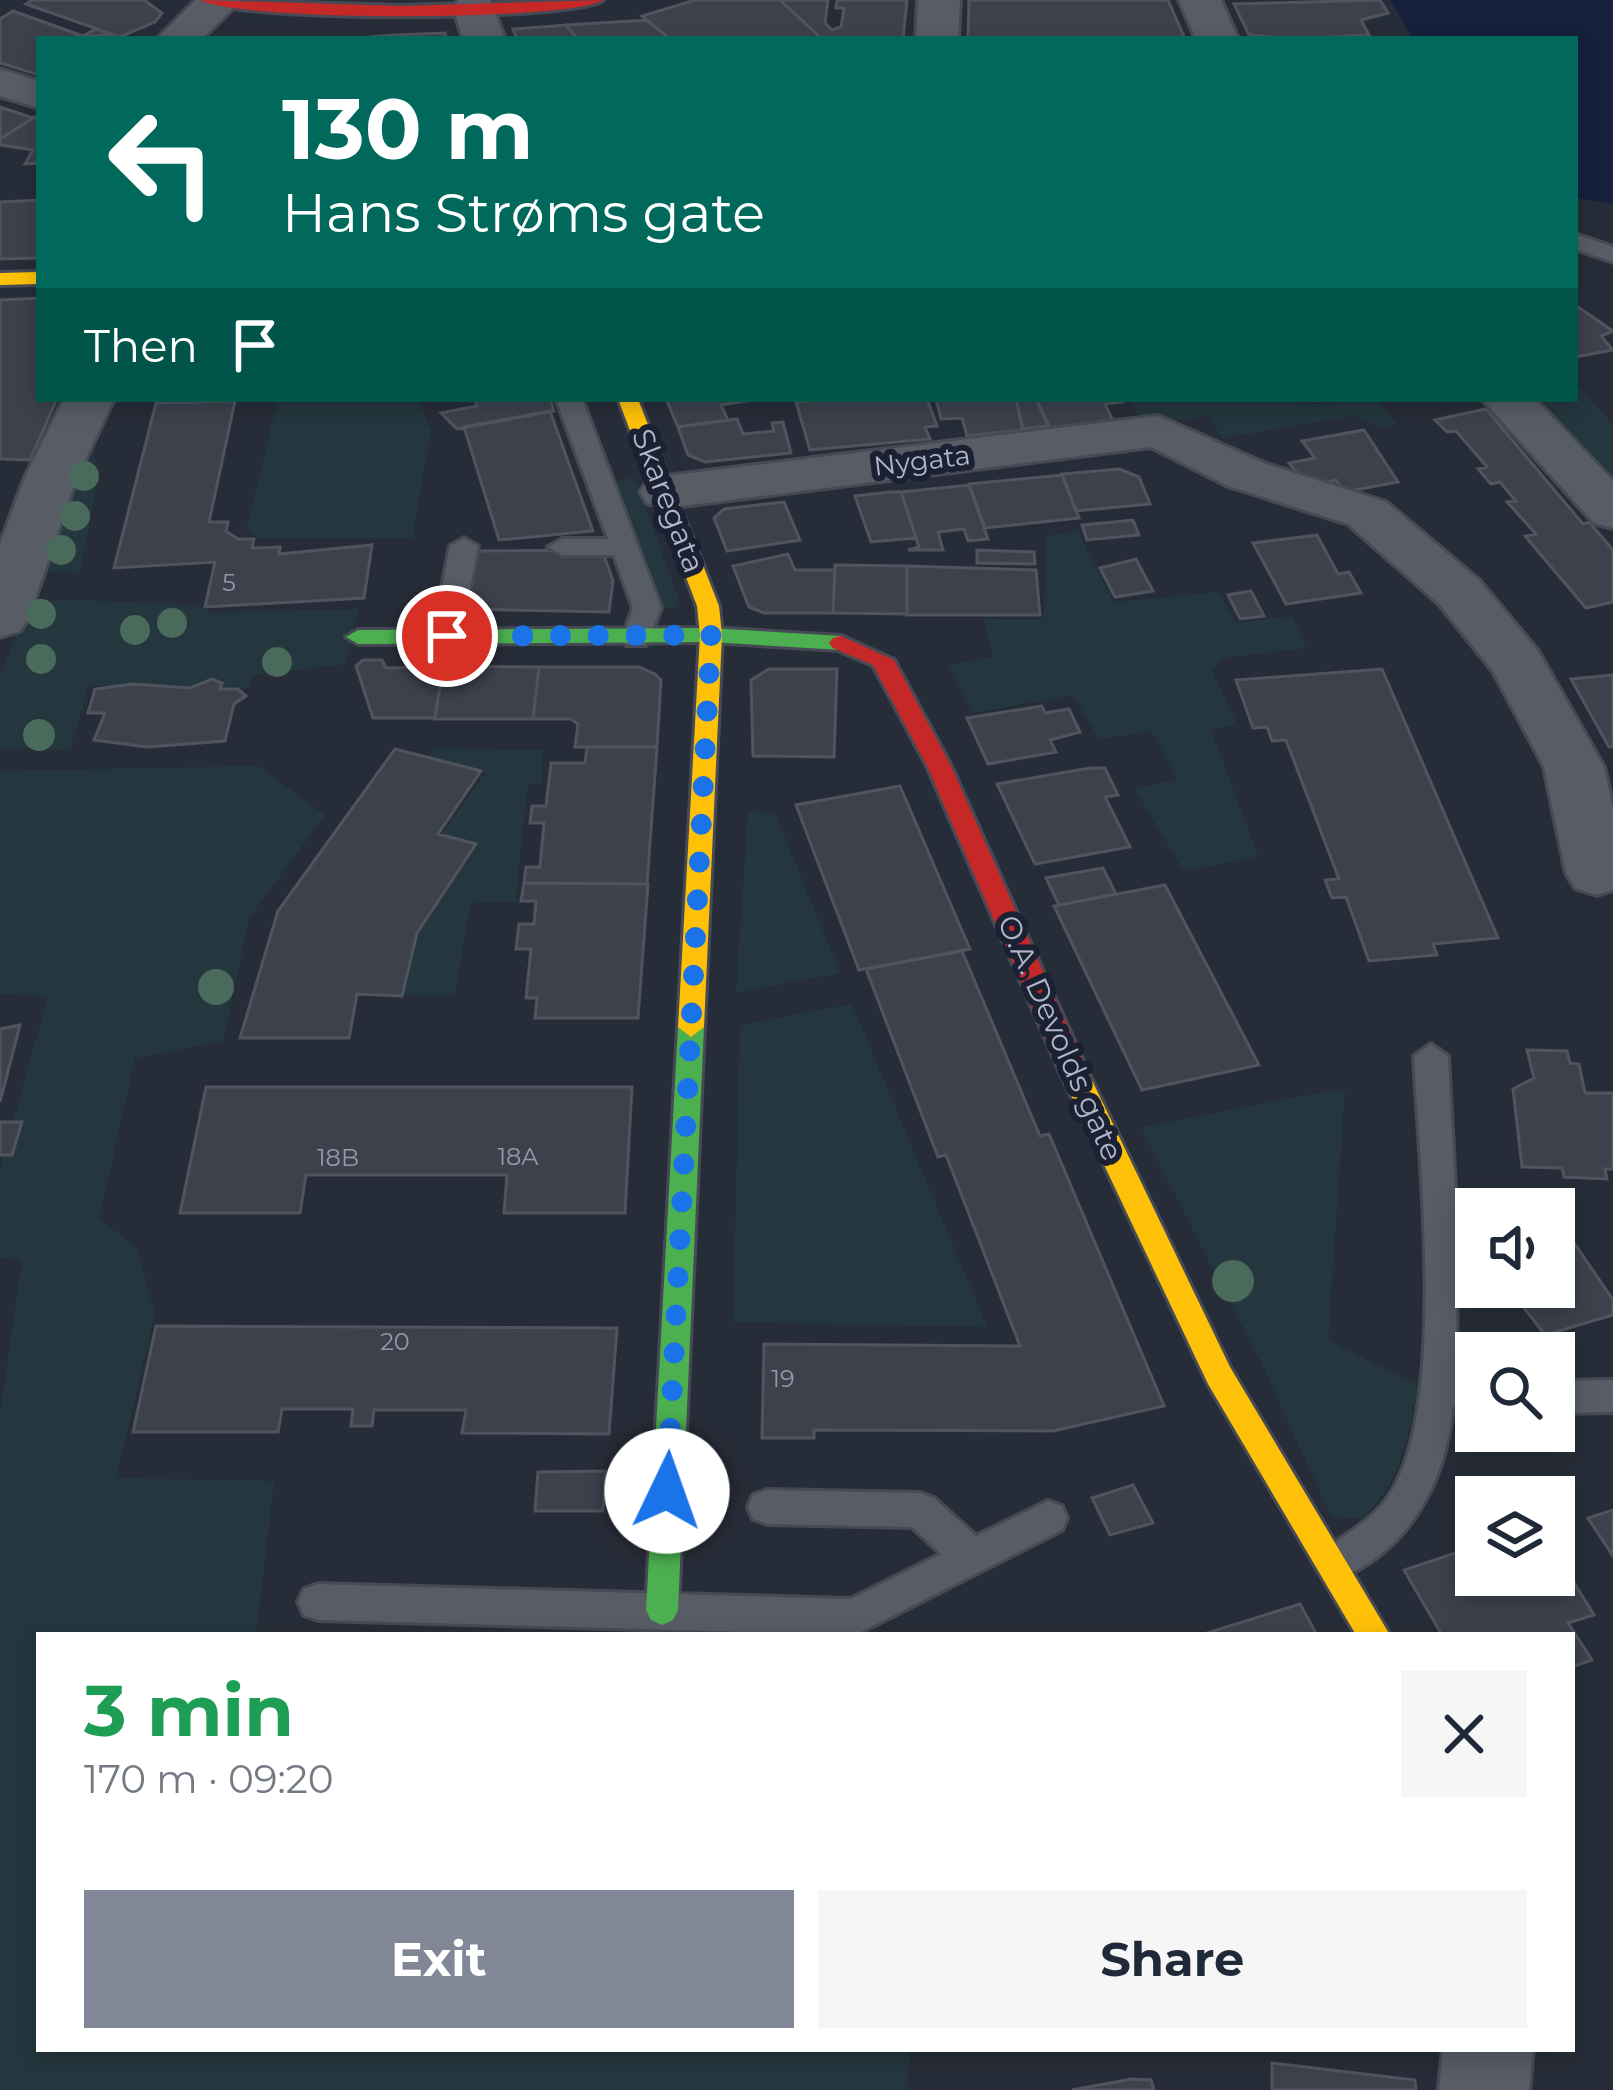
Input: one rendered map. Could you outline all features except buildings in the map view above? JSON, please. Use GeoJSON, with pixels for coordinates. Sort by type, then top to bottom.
{"type":"FeatureCollection","features":[{"type":"Feature","properties":{"kind":"street"},"geometry":{"type":"LineString","coordinates":[[209,0],[267,8],[454,12],[595,0]]}},
{"type":"Feature","properties":{"kind":"street"},"geometry":{"type":"LineString","coordinates":[[300,0],[454,12]]}},
{"type":"Feature","properties":{"kind":"street"},"geometry":{"type":"LineString","coordinates":[[938,36],[939,0]]}},
{"type":"Feature","properties":{"kind":"street"},"geometry":{"type":"LineString","coordinates":[[1200,0],[1216,36]]}},
{"type":"Feature","properties":{"kind":"street"},"geometry":{"type":"LineString","coordinates":[[181,36],[219,1]]}},
{"type":"Feature","properties":{"kind":"street"},"geometry":{"type":"LineString","coordinates":[[0,82],[36,94]]}},
{"type":"Feature","properties":{"kind":"street"},"geometry":{"type":"LineString","coordinates":[[0,279],[36,278]]}},
{"type":"Feature","properties":{"kind":"street"},"geometry":{"type":"LineString","coordinates":[[0,619],[26,476],[87,402]]}},
{"type":"Feature","properties":{"kind":"street","name":"Skaregata"},"geometry":{"type":"LineString","coordinates":[[629,402],[708,606],[711,635],[662,1610]]}},
{"type":"Feature","properties":{"kind":"street"},"geometry":{"type":"LineString","coordinates":[[1510,402],[1613,512]]}},
{"type":"Feature","properties":{"kind":"street","name":"Nygata"},"geometry":{"type":"LineString","coordinates":[[665,492],[1158,431],[1247,475],[1367,514],[1395,532],[1460,592],[1518,664],[1564,742],[1597,873]]}},
{"type":"Feature","properties":{"kind":"street","name":"O.A. Devolds gate"},"geometry":{"type":"LineString","coordinates":[[358,637],[711,635],[842,643],[882,660],[939,766],[1096,1121],[1219,1375],[1373,1632]]}},
{"type":"Feature","properties":{"kind":"street"},"geometry":{"type":"LineString","coordinates":[[1484,2090],[1488,2052]]}},
{"type":"Feature","properties":{"kind":"lane"},"geometry":{"type":"LineString","coordinates":[[1578,242],[1613,255]]}},
{"type":"Feature","properties":{"kind":"lane"},"geometry":{"type":"LineString","coordinates":[[570,402],[647,608],[636,639]]}},
{"type":"Feature","properties":{"kind":"lane"},"geometry":{"type":"LineString","coordinates":[[447,636],[464,546]]}},
{"type":"Feature","properties":{"kind":"lane"},"geometry":{"type":"LineString","coordinates":[[562,547],[623,548]]}},
{"type":"Feature","properties":{"kind":"lane"},"geometry":{"type":"LineString","coordinates":[[1335,1563],[1402,1508],[1426,1450],[1436,1388],[1439,1216],[1431,1055]]}},
{"type":"Feature","properties":{"kind":"lane"},"geometry":{"type":"LineString","coordinates":[[1436,1388],[1455,1391]]}},
{"type":"Feature","properties":{"kind":"lane"},"geometry":{"type":"LineString","coordinates":[[1575,1397],[1613,1396]]}},
{"type":"Feature","properties":{"kind":"lane"},"geometry":{"type":"LineString","coordinates":[[767,1507],[920,1510],[972,1557]]}},
{"type":"Feature","properties":{"kind":"lane"},"geometry":{"type":"LineString","coordinates":[[318,1602],[662,1610],[859,1626],[972,1557],[1048,1518]]}},
{"type":"Feature","properties":{"kind":"shaded area"},"geometry":{"type":"Polygon","coordinates":[[[1578,386],[1613,425],[1613,495],[1524,402],[1578,402],[1578,386]]]}},
{"type":"Feature","properties":{"kind":"shaded area"},"geometry":{"type":"Polygon","coordinates":[[[277,402],[420,402],[431,431],[412,538],[259,538],[246,530],[277,402]]]}},
{"type":"Feature","properties":{"kind":"shaded area"},"geometry":{"type":"Polygon","coordinates":[[[1130,402],[1379,402],[1397,424],[1379,427],[1355,416],[1222,438],[1209,416],[1142,425],[1130,402]]]}},
{"type":"Feature","properties":{"kind":"shaded area"},"geometry":{"type":"Polygon","coordinates":[[[92,444],[99,475],[80,572],[31,571],[92,444]]]}},
{"type":"Feature","properties":{"kind":"shaded area"},"geometry":{"type":"Polygon","coordinates":[[[635,478],[680,603],[676,608],[661,607],[613,481],[635,478]]]}},
{"type":"Feature","properties":{"kind":"shaded area"},"geometry":{"type":"Polygon","coordinates":[[[1078,531],[1114,602],[1219,592],[1236,623],[1292,616],[1306,648],[1223,658],[1212,671],[1237,725],[1211,729],[1258,856],[1184,872],[1134,788],[1177,780],[1152,731],[1099,739],[1073,695],[973,713],[949,665],[993,657],[984,619],[1044,620],[1046,536],[1078,531]]]}},
{"type":"Feature","properties":{"kind":"shaded area"},"geometry":{"type":"Polygon","coordinates":[[[28,602],[193,605],[211,613],[358,609],[346,664],[253,675],[249,688],[89,685],[70,750],[0,748],[0,677],[28,602]]]}},
{"type":"Feature","properties":{"kind":"shaded area"},"geometry":{"type":"Polygon","coordinates":[[[433,748],[543,750],[542,783],[528,784],[515,902],[470,903],[455,996],[399,995],[412,942],[477,846],[441,835],[485,773],[428,759],[433,748]]]}},
{"type":"Feature","properties":{"kind":"shaded area"},"geometry":{"type":"Polygon","coordinates":[[[258,766],[325,815],[249,918],[223,1041],[135,1058],[99,1219],[137,1248],[155,1314],[116,1478],[274,1481],[256,1632],[36,1632],[36,2052],[910,2052],[907,2090],[0,2090],[0,1414],[22,1261],[0,1258],[0,1169],[48,996],[0,994],[0,771],[258,766]]]}},
{"type":"Feature","properties":{"kind":"shaded area"},"geometry":{"type":"Polygon","coordinates":[[[748,811],[775,813],[840,973],[736,993],[748,811]]]}},
{"type":"Feature","properties":{"kind":"shaded area"},"geometry":{"type":"Polygon","coordinates":[[[852,1004],[987,1327],[733,1322],[740,1025],[852,1004]]]}},
{"type":"Feature","properties":{"kind":"shaded area"},"geometry":{"type":"Polygon","coordinates":[[[1345,1088],[1328,1340],[1418,1386],[1394,1475],[1361,1519],[1331,1516],[1268,1377],[1141,1127],[1345,1088]]]}},
{"type":"Feature","properties":{"kind":"water"},"geometry":{"type":"Polygon","coordinates":[[[1390,0],[1613,0],[1613,204],[1578,198],[1578,36],[1411,36],[1390,0]]]}},
{"type":"Feature","properties":{"kind":"traffic: fast"},"geometry":{"type":"LineString","coordinates":[[358,637],[711,635],[841,643]]}},
{"type":"Feature","properties":{"kind":"traffic: fast"},"geometry":{"type":"LineString","coordinates":[[662,1610],[691,1027]]}},
{"type":"Feature","properties":{"kind":"traffic: slow"},"geometry":{"type":"LineString","coordinates":[[0,279],[36,278]]}},
{"type":"Feature","properties":{"kind":"traffic: slow"},"geometry":{"type":"LineString","coordinates":[[629,402],[708,606],[711,635],[691,1027]]}},
{"type":"Feature","properties":{"kind":"traffic: slow"},"geometry":{"type":"LineString","coordinates":[[1074,1072],[1219,1375],[1372,1632]]}},
{"type":"Feature","properties":{"kind":"traffic: jam"},"geometry":{"type":"LineString","coordinates":[[209,0],[402,11],[595,0]]}},
{"type":"Feature","properties":{"kind":"traffic: jam"},"geometry":{"type":"LineString","coordinates":[[841,643],[882,660],[939,766],[1074,1072]]}},
{"type":"Feature","properties":{"kind":"route"},"geometry":{"type":"LineString","coordinates":[[447,636],[636,639],[711,635],[667,1491]]}}]}
